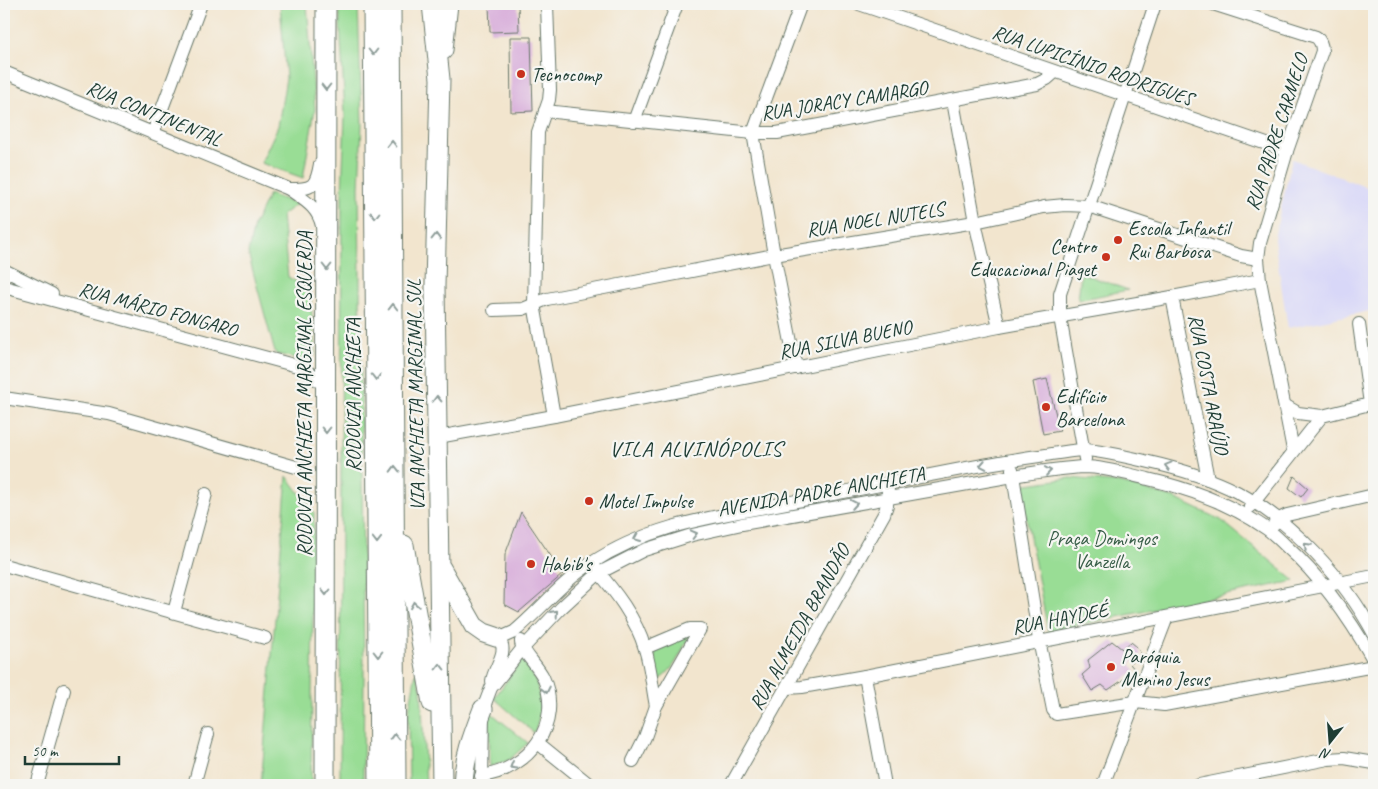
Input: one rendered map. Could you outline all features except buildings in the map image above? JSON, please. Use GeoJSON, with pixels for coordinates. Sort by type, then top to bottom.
{"type":"FeatureCollection","features":[{"type":"Feature","properties":{"kind":"highway","name":"RODOVIA ANCHIETA MARGINAL ESQUERDA"},"geometry":{"type":"LineString","coordinates":[[325,785],[326,4]]}},
{"type":"Feature","properties":{"kind":"highway","name":"RODOVIA ANCHIETA"},"geometry":{"type":"LineString","coordinates":[[373,4],[379,785]]}},
{"type":"Feature","properties":{"kind":"highway","name":"RODOVIA ANCHIETA"},"geometry":{"type":"LineString","coordinates":[[391,4],[396,785]]}},
{"type":"Feature","properties":{"kind":"highway","name":"VIA ANCHIETA MARGINAL SUL"},"geometry":{"type":"LineString","coordinates":[[432,4],[440,79],[435,286],[442,785]]}},
{"type":"Feature","properties":{"kind":"highway"},"geometry":{"type":"LineString","coordinates":[[440,79],[448,4]]}},
{"type":"Feature","properties":{"kind":"highway"},"geometry":{"type":"LineString","coordinates":[[395,496],[441,756]]}},
{"type":"Feature","properties":{"kind":"highway"},"geometry":{"type":"LineString","coordinates":[[440,566],[474,626],[484,633],[496,637]]}},
{"type":"Feature","properties":{"kind":"highway"},"geometry":{"type":"LineString","coordinates":[[463,785],[469,746],[483,709]]}},
{"type":"Feature","properties":{"kind":"street"},"geometry":{"type":"LineString","coordinates":[[153,133],[201,4]]}},
{"type":"Feature","properties":{"kind":"street"},"geometry":{"type":"LineString","coordinates":[[547,4],[550,90],[549,100],[538,132],[534,304],[554,416]]}},
{"type":"Feature","properties":{"kind":"street"},"geometry":{"type":"LineString","coordinates":[[634,121],[677,4]]}},
{"type":"Feature","properties":{"kind":"street"},"geometry":{"type":"LineString","coordinates":[[796,368],[753,133],[800,4]]}},
{"type":"Feature","properties":{"kind":"street","name":"RUA LUPICÍNIO RODRIGUES"},"geometry":{"type":"LineString","coordinates":[[859,4],[1287,151]]}},
{"type":"Feature","properties":{"kind":"street"},"geometry":{"type":"LineString","coordinates":[[1087,467],[1060,317],[1060,294],[1155,4]]}},
{"type":"Feature","properties":{"kind":"street","name":"RUA PADRE CARMELO"},"geometry":{"type":"LineString","coordinates":[[1213,4],[1316,38],[1322,46],[1322,51],[1287,151],[1260,243],[1258,259],[1260,280],[1286,406],[1293,450]]}},
{"type":"Feature","properties":{"kind":"street","name":"RUA CONTINENTAL"},"geometry":{"type":"LineString","coordinates":[[4,72],[289,189],[313,206],[318,213],[327,243]]}},
{"type":"Feature","properties":{"kind":"street","name":"RUA JORACY CAMARGO"},"geometry":{"type":"LineString","coordinates":[[545,111],[753,133],[777,133],[1037,84],[1047,79],[1054,72]]}},
{"type":"Feature","properties":{"kind":"street"},"geometry":{"type":"LineString","coordinates":[[953,101],[975,222],[999,327]]}},
{"type":"Feature","properties":{"kind":"street"},"geometry":{"type":"LineString","coordinates":[[289,189],[306,189],[318,178],[326,135]]}},
{"type":"Feature","properties":{"kind":"street","name":"RUA NOEL NUTELS"},"geometry":{"type":"LineString","coordinates":[[494,310],[523,309],[547,299],[774,255],[975,222],[1044,207],[1065,205],[1089,206],[1241,256],[1258,259]]}},
{"type":"Feature","properties":{"kind":"street"},"geometry":{"type":"LineString","coordinates":[[4,270],[74,306]]}},
{"type":"Feature","properties":{"kind":"street","name":"RUA SILVA BUENO"},"geometry":{"type":"LineString","coordinates":[[438,437],[554,416],[999,327],[1260,280]]}},
{"type":"Feature","properties":{"kind":"street","name":"RUA MÁRIO FONGARO"},"geometry":{"type":"LineString","coordinates":[[4,287],[301,367]]}},
{"type":"Feature","properties":{"kind":"street","name":"RUA COSTA ARAÚJO"},"geometry":{"type":"LineString","coordinates":[[1172,297],[1208,479]]}},
{"type":"Feature","properties":{"kind":"street"},"geometry":{"type":"LineString","coordinates":[[1286,406],[1298,413],[1322,416],[1372,404],[1359,324]]}},
{"type":"Feature","properties":{"kind":"street"},"geometry":{"type":"LineString","coordinates":[[301,367],[312,365],[326,353]]}},
{"type":"Feature","properties":{"kind":"street"},"geometry":{"type":"LineString","coordinates":[[301,367],[313,374],[326,389]]}},
{"type":"Feature","properties":{"kind":"street"},"geometry":{"type":"LineString","coordinates":[[4,398],[109,414],[296,467]]}},
{"type":"Feature","properties":{"kind":"street"},"geometry":{"type":"LineString","coordinates":[[1245,515],[1293,450],[1322,416]]}},
{"type":"Feature","properties":{"kind":"street","name":"AVENIDA PADRE ANCHIETA"},"geometry":{"type":"LineString","coordinates":[[481,781],[483,709],[491,688],[522,649],[572,596],[595,568],[617,547],[665,528],[719,516],[1010,460],[1084,450],[1160,464],[1208,479],[1236,491],[1279,519],[1310,550],[1340,582],[1365,617],[1374,634]]}},
{"type":"Feature","properties":{"kind":"street"},"geometry":{"type":"LineString","coordinates":[[1010,460],[1039,640],[1053,710],[1056,714],[1135,702],[1164,705],[1374,666]]}},
{"type":"Feature","properties":{"kind":"street","name":"AVENIDA PADRE ANCHIETA"},"geometry":{"type":"LineString","coordinates":[[496,637],[512,634],[561,586],[595,568],[692,535],[742,524],[1013,476],[1087,467],[1130,474],[1172,485],[1218,501],[1269,530],[1325,585],[1374,661]]}},
{"type":"Feature","properties":{"kind":"street","name":"RUA ALMEIDA BRANDÃO"},"geometry":{"type":"LineString","coordinates":[[731,785],[884,514],[888,498],[887,484]]}},
{"type":"Feature","properties":{"kind":"street"},"geometry":{"type":"LineString","coordinates":[[174,612],[206,494]]}},
{"type":"Feature","properties":{"kind":"street"},"geometry":{"type":"LineString","coordinates":[[1269,530],[1279,519],[1287,515],[1374,495]]}},
{"type":"Feature","properties":{"kind":"street"},"geometry":{"type":"LineString","coordinates":[[4,565],[265,638]]}},
{"type":"Feature","properties":{"kind":"street"},"geometry":{"type":"LineString","coordinates":[[595,568],[628,613],[645,648],[656,706]]}},
{"type":"Feature","properties":{"kind":"street","name":"RUA HAYDEÉ"},"geometry":{"type":"LineString","coordinates":[[787,688],[802,688],[865,676],[1039,640],[1374,576]]}},
{"type":"Feature","properties":{"kind":"street"},"geometry":{"type":"LineString","coordinates":[[481,781],[510,768],[525,758],[538,743],[546,726],[548,695],[543,677],[538,667],[522,649],[521,641],[532,616]]}},
{"type":"Feature","properties":{"kind":"street"},"geometry":{"type":"LineString","coordinates":[[1103,785],[1167,617]]}},
{"type":"Feature","properties":{"kind":"street"},"geometry":{"type":"LineString","coordinates":[[633,761],[656,706],[700,629],[690,629],[645,648]]}},
{"type":"Feature","properties":{"kind":"street"},"geometry":{"type":"LineString","coordinates":[[491,688],[492,677],[503,650],[501,641],[496,637]]}},
{"type":"Feature","properties":{"kind":"street"},"geometry":{"type":"LineString","coordinates":[[865,676],[885,785]]}},
{"type":"Feature","properties":{"kind":"street"},"geometry":{"type":"LineString","coordinates":[[37,785],[64,690]]}},
{"type":"Feature","properties":{"kind":"street"},"geometry":{"type":"LineString","coordinates":[[194,785],[208,734]]}},
{"type":"Feature","properties":{"kind":"street"},"geometry":{"type":"LineString","coordinates":[[538,743],[590,785]]}},
{"type":"Feature","properties":{"kind":"street"},"geometry":{"type":"LineString","coordinates":[[1199,785],[1328,760],[1344,758],[1374,763]]}},
{"type":"Feature","properties":{"kind":"shaded area"},"geometry":{"type":"Polygon","coordinates":[[[1292,159],[1374,190],[1374,310],[1288,328],[1274,239],[1292,159]]]}},
{"type":"Feature","properties":{"kind":"green space"},"geometry":{"type":"Polygon","coordinates":[[[280,4],[307,4],[315,109],[303,178],[261,163],[278,126],[286,78],[280,4]]]}},
{"type":"Feature","properties":{"kind":"green space"},"geometry":{"type":"Polygon","coordinates":[[[339,4],[358,4],[362,124],[359,187],[364,674],[363,785],[340,785],[342,193],[345,115],[339,4]]]}},
{"type":"Feature","properties":{"kind":"green space"},"geometry":{"type":"Polygon","coordinates":[[[269,194],[297,204],[282,215],[288,277],[310,289],[315,355],[309,361],[276,354],[248,253],[254,225],[269,194]]]}},
{"type":"Feature","properties":{"kind":"green space"},"geometry":{"type":"Polygon","coordinates":[[[1081,273],[1128,290],[1078,300],[1081,273]]]}},
{"type":"Feature","properties":{"kind":"green space"},"geometry":{"type":"Polygon","coordinates":[[[287,476],[314,512],[311,785],[261,785],[287,476]]]}},
{"type":"Feature","properties":{"kind":"green space","name":"Praça Domingos Vanzella"},"geometry":{"type":"Polygon","coordinates":[[[1071,478],[1121,483],[1174,498],[1221,520],[1295,581],[1048,631],[1020,485],[1071,478]]]}},
{"type":"Feature","properties":{"kind":"green space"},"geometry":{"type":"Polygon","coordinates":[[[687,635],[688,639],[675,664],[655,682],[655,647],[687,635]]]}},
{"type":"Feature","properties":{"kind":"green space"},"geometry":{"type":"Polygon","coordinates":[[[522,660],[537,685],[539,695],[539,714],[534,733],[494,698],[522,660]]]}},
{"type":"Feature","properties":{"kind":"green space"},"geometry":{"type":"Polygon","coordinates":[[[416,672],[421,688],[426,785],[409,785],[408,716],[416,672]]]}},
{"type":"Feature","properties":{"kind":"green space"},"geometry":{"type":"Polygon","coordinates":[[[489,711],[528,743],[509,760],[490,767],[489,711]]]}},
{"type":"Feature","properties":{"kind":"place","name":"Tecnocomp"},"geometry":{"type":"Point","coordinates":[521,74]}},
{"type":"Feature","properties":{"kind":"place","name":"Escola Infantil Rui Barbosa"},"geometry":{"type":"Point","coordinates":[1118,240]}},
{"type":"Feature","properties":{"kind":"place","name":"Centro Educacional Piaget"},"geometry":{"type":"Point","coordinates":[1106,257]}},
{"type":"Feature","properties":{"kind":"place","name":"Edifício Barcelona"},"geometry":{"type":"Point","coordinates":[1046,407]}},
{"type":"Feature","properties":{"kind":"place","name":"Motel Impulse"},"geometry":{"type":"Point","coordinates":[589,501]}},
{"type":"Feature","properties":{"kind":"place","name":"Habib's"},"geometry":{"type":"Point","coordinates":[531,564]}},
{"type":"Feature","properties":{"kind":"place","name":"Paróquia Menino Jesus"},"geometry":{"type":"Point","coordinates":[1111,667]}},
{"type":"Feature","properties":{"kind":"district","name":"VILA ALVINÓPOLIS"},"geometry":{"type":"Point","coordinates":[696,448]}}]}
